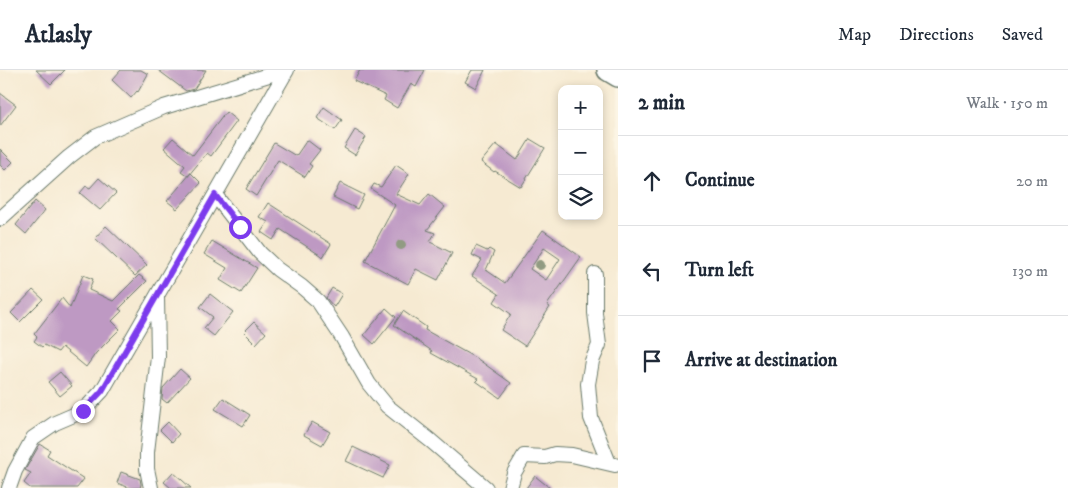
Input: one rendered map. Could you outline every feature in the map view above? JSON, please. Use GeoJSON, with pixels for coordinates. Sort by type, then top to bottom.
{"type":"FeatureCollection","features":[{"type":"Feature","properties":{"kind":"main road"},"geometry":{"type":"LineString","coordinates":[[608,70],[618,76]]}},
{"type":"Feature","properties":{"kind":"street"},"geometry":{"type":"LineString","coordinates":[[9,488],[15,470],[33,438],[55,423],[83,411],[102,391],[286,70]]}},
{"type":"Feature","properties":{"kind":"street"},"geometry":{"type":"LineString","coordinates":[[0,219],[69,157],[95,137],[164,107],[286,70]]}},
{"type":"Feature","properties":{"kind":"street"},"geometry":{"type":"LineString","coordinates":[[215,195],[260,253],[318,301],[342,337],[369,384],[387,406],[432,441],[486,488]]}},
{"type":"Feature","properties":{"kind":"street"},"geometry":{"type":"LineString","coordinates":[[595,274],[595,313],[599,345],[592,361],[588,384],[591,418],[613,464]]}},
{"type":"Feature","properties":{"kind":"street"},"geometry":{"type":"LineString","coordinates":[[151,488],[147,469],[147,452],[158,357],[157,296]]}},
{"type":"Feature","properties":{"kind":"street"},"geometry":{"type":"LineString","coordinates":[[510,488],[514,473],[524,456],[572,455],[613,464]]}},
{"type":"Feature","properties":{"kind":"building"},"geometry":{"type":"Polygon","coordinates":[[[36,70],[65,70],[51,84],[36,70]]]}},
{"type":"Feature","properties":{"kind":"building"},"geometry":{"type":"Polygon","coordinates":[[[121,70],[141,70],[148,74],[138,92],[131,98],[112,80],[121,70]]]}},
{"type":"Feature","properties":{"kind":"building"},"geometry":{"type":"Polygon","coordinates":[[[158,70],[206,70],[194,89],[186,91],[158,70]]]}},
{"type":"Feature","properties":{"kind":"building"},"geometry":{"type":"Polygon","coordinates":[[[360,70],[425,70],[416,87],[411,84],[397,108],[384,100],[386,96],[354,81],[360,70]]]}},
{"type":"Feature","properties":{"kind":"building"},"geometry":{"type":"Polygon","coordinates":[[[472,70],[485,70],[476,88],[465,82],[472,70]]]}},
{"type":"Feature","properties":{"kind":"building"},"geometry":{"type":"Polygon","coordinates":[[[0,93],[16,105],[0,126],[0,93]]]}},
{"type":"Feature","properties":{"kind":"building"},"geometry":{"type":"Polygon","coordinates":[[[324,107],[342,120],[335,130],[317,118],[324,107]]]}},
{"type":"Feature","properties":{"kind":"building"},"geometry":{"type":"Polygon","coordinates":[[[226,112],[237,121],[211,156],[207,153],[188,176],[181,171],[185,166],[164,148],[173,138],[193,155],[226,112]]]}},
{"type":"Feature","properties":{"kind":"building"},"geometry":{"type":"Polygon","coordinates":[[[355,130],[366,137],[355,155],[344,148],[355,130]]]}},
{"type":"Feature","properties":{"kind":"building"},"geometry":{"type":"Polygon","coordinates":[[[530,139],[545,148],[521,187],[494,172],[481,162],[496,144],[517,160],[530,139]]]}},
{"type":"Feature","properties":{"kind":"building"},"geometry":{"type":"Polygon","coordinates":[[[307,140],[320,150],[309,164],[312,166],[305,177],[278,160],[256,196],[246,189],[274,143],[296,156],[307,140]]]}},
{"type":"Feature","properties":{"kind":"building"},"geometry":{"type":"Polygon","coordinates":[[[0,149],[13,162],[5,170],[0,165],[0,149]]]}},
{"type":"Feature","properties":{"kind":"building"},"geometry":{"type":"Polygon","coordinates":[[[396,165],[409,174],[396,194],[420,205],[429,194],[445,207],[427,230],[435,233],[430,242],[452,253],[438,280],[416,269],[408,284],[365,261],[395,205],[371,189],[374,184],[381,187],[396,165]]]}},
{"type":"Feature","properties":{"kind":"building"},"geometry":{"type":"Polygon","coordinates":[[[191,173],[201,183],[177,209],[167,201],[191,173]]]}},
{"type":"Feature","properties":{"kind":"building"},"geometry":{"type":"Polygon","coordinates":[[[99,178],[116,193],[100,210],[80,193],[86,186],[90,188],[99,178]]]}},
{"type":"Feature","properties":{"kind":"building"},"geometry":{"type":"Polygon","coordinates":[[[340,183],[364,195],[357,209],[333,197],[340,183]]]}},
{"type":"Feature","properties":{"kind":"building"},"geometry":{"type":"Polygon","coordinates":[[[35,201],[45,210],[26,234],[16,225],[35,201]]]}},
{"type":"Feature","properties":{"kind":"building"},"geometry":{"type":"Polygon","coordinates":[[[268,203],[331,244],[323,257],[280,229],[273,240],[261,232],[268,222],[259,217],[268,203]]]}},
{"type":"Feature","properties":{"kind":"building"},"geometry":{"type":"Polygon","coordinates":[[[106,226],[147,265],[135,276],[95,238],[106,226]]]}},
{"type":"Feature","properties":{"kind":"building"},"geometry":{"type":"Polygon","coordinates":[[[543,230],[581,257],[547,305],[550,307],[525,346],[501,330],[511,314],[494,302],[499,294],[472,276],[482,260],[472,255],[476,246],[494,252],[486,270],[505,283],[543,230]],[[544,248],[530,269],[546,280],[560,259],[544,248]]]}},
{"type":"Feature","properties":{"kind":"building"},"geometry":{"type":"Polygon","coordinates":[[[212,241],[257,268],[241,293],[220,280],[227,268],[204,254],[212,241]]]}},
{"type":"Feature","properties":{"kind":"building"},"geometry":{"type":"Polygon","coordinates":[[[83,275],[93,279],[89,290],[113,301],[139,275],[147,281],[119,309],[122,311],[112,321],[120,329],[96,353],[86,367],[62,347],[58,352],[44,345],[42,347],[34,341],[37,337],[34,334],[62,298],[70,308],[83,275]]]}},
{"type":"Feature","properties":{"kind":"building"},"geometry":{"type":"Polygon","coordinates":[[[332,288],[342,294],[334,307],[326,298],[332,288]]]}},
{"type":"Feature","properties":{"kind":"building"},"geometry":{"type":"Polygon","coordinates":[[[33,290],[43,299],[20,322],[11,313],[33,290]]]}},
{"type":"Feature","properties":{"kind":"building"},"geometry":{"type":"Polygon","coordinates":[[[210,294],[233,312],[214,336],[204,328],[213,317],[200,307],[210,294]]]}},
{"type":"Feature","properties":{"kind":"building"},"geometry":{"type":"Polygon","coordinates":[[[386,308],[396,317],[374,344],[364,335],[386,308]]]}},
{"type":"Feature","properties":{"kind":"building"},"geometry":{"type":"Polygon","coordinates":[[[403,311],[426,327],[425,330],[479,360],[511,383],[500,398],[476,381],[478,379],[431,353],[432,351],[394,325],[403,311]]]}},
{"type":"Feature","properties":{"kind":"building"},"geometry":{"type":"Polygon","coordinates":[[[254,322],[266,333],[256,344],[244,332],[254,322]]]}},
{"type":"Feature","properties":{"kind":"building"},"geometry":{"type":"Polygon","coordinates":[[[180,369],[190,378],[167,403],[162,399],[163,388],[180,369]]]}},
{"type":"Feature","properties":{"kind":"building"},"geometry":{"type":"Polygon","coordinates":[[[60,372],[72,386],[60,396],[48,382],[60,372]]]}},
{"type":"Feature","properties":{"kind":"building"},"geometry":{"type":"Polygon","coordinates":[[[223,398],[250,415],[243,426],[215,409],[223,398]]]}},
{"type":"Feature","properties":{"kind":"building"},"geometry":{"type":"Polygon","coordinates":[[[168,422],[179,434],[172,442],[160,430],[168,422]]]}},
{"type":"Feature","properties":{"kind":"building"},"geometry":{"type":"Polygon","coordinates":[[[312,422],[330,432],[322,445],[304,435],[312,422]]]}},
{"type":"Feature","properties":{"kind":"building"},"geometry":{"type":"Polygon","coordinates":[[[40,444],[50,450],[47,455],[84,479],[77,488],[30,488],[24,483],[31,473],[25,470],[40,444]]]}},
{"type":"Feature","properties":{"kind":"building"},"geometry":{"type":"Polygon","coordinates":[[[353,447],[390,465],[383,478],[346,461],[353,447]]]}},
{"type":"Feature","properties":{"kind":"building"},"geometry":{"type":"Polygon","coordinates":[[[121,472],[140,479],[140,488],[130,488],[117,483],[121,472]]]}},
{"type":"Feature","properties":{"kind":"building"},"geometry":{"type":"Polygon","coordinates":[[[173,472],[191,488],[171,488],[164,482],[173,472]]]}},
{"type":"Feature","properties":{"kind":"building"},"geometry":{"type":"Polygon","coordinates":[[[535,476],[550,488],[526,488],[535,476]]]}},
{"type":"Feature","properties":{"kind":"route"},"geometry":{"type":"LineString","coordinates":[[83,411],[102,391],[215,195],[240,227]]}}]}
